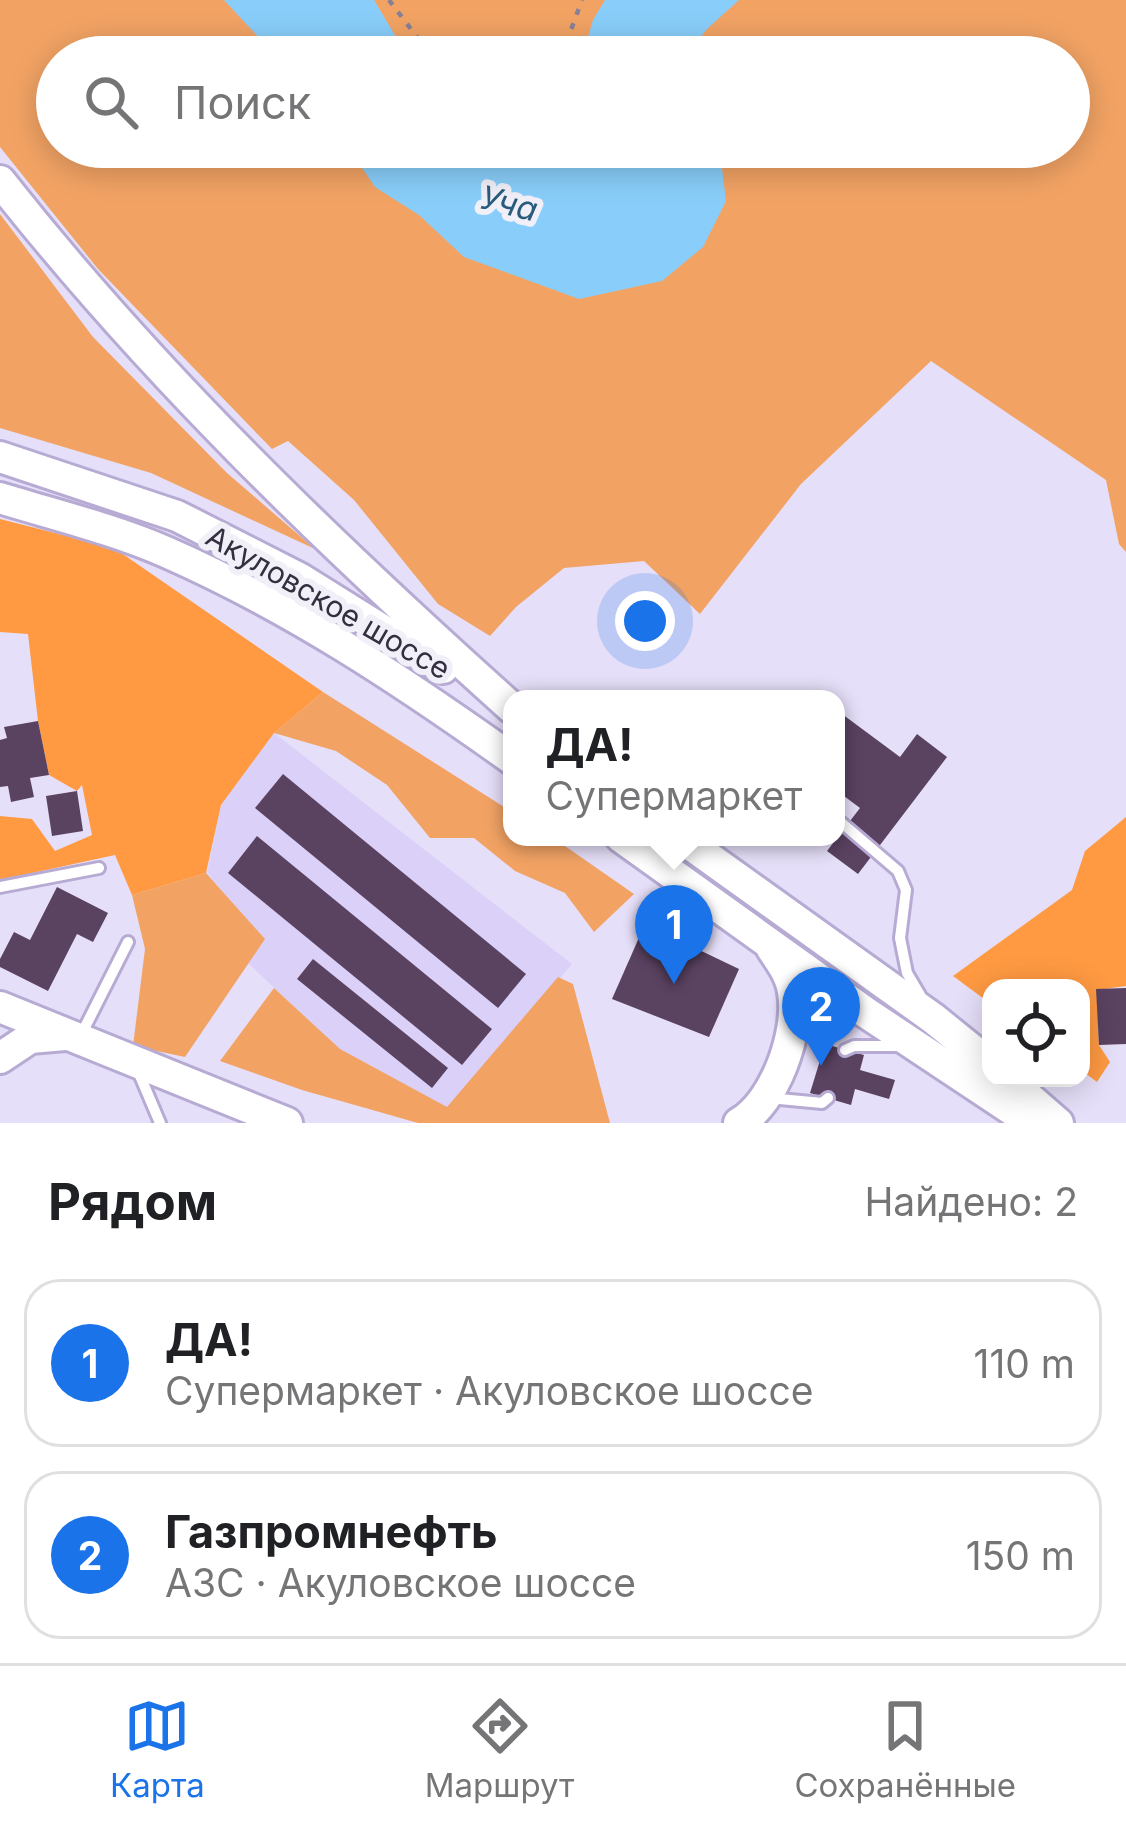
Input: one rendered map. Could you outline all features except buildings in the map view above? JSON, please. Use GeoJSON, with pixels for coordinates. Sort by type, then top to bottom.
{"type":"FeatureCollection","features":[{"type":"Feature","properties":{"kind":"street"},"geometry":{"type":"LineString","coordinates":[[0,181],[76,278],[250,461],[503,704]]}},
{"type":"Feature","properties":{"kind":"street","name":"Акуловское шоссе"},"geometry":{"type":"LineString","coordinates":[[0,457],[177,516],[298,578],[503,706]]}},
{"type":"Feature","properties":{"kind":"street","name":"Акуловское шоссе"},"geometry":{"type":"LineString","coordinates":[[0,498],[162,550],[287,610],[398,678],[503,753]]}},
{"type":"Feature","properties":{"kind":"street"},"geometry":{"type":"LineString","coordinates":[[635,846],[1032,1123]]}},
{"type":"Feature","properties":{"kind":"street"},"geometry":{"type":"LineString","coordinates":[[693,846],[934,1018],[982,1058]]}},
{"type":"Feature","properties":{"kind":"street"},"geometry":{"type":"LineString","coordinates":[[739,1123],[766,1098],[784,1062],[794,992],[765,939]]}},
{"type":"Feature","properties":{"kind":"street"},"geometry":{"type":"LineString","coordinates":[[0,1007],[287,1123]]}},
{"type":"Feature","properties":{"kind":"street"},"geometry":{"type":"LineString","coordinates":[[0,1058],[29,1038],[73,1037]]}},
{"type":"Feature","properties":{"kind":"street"},"geometry":{"type":"LineString","coordinates":[[1016,1087],[1058,1123]]}},
{"type":"Feature","properties":{"kind":"lane"},"geometry":{"type":"LineString","coordinates":[[845,826],[898,871],[906,890],[900,938],[907,973],[934,1018]]}},
{"type":"Feature","properties":{"kind":"lane"},"geometry":{"type":"LineString","coordinates":[[0,887],[99,868]]}},
{"type":"Feature","properties":{"kind":"lane"},"geometry":{"type":"LineString","coordinates":[[73,1037],[128,942]]}},
{"type":"Feature","properties":{"kind":"lane"},"geometry":{"type":"LineString","coordinates":[[845,1050],[854,1046],[917,1047]]}},
{"type":"Feature","properties":{"kind":"lane"},"geometry":{"type":"LineString","coordinates":[[135,1063],[160,1123]]}},
{"type":"Feature","properties":{"kind":"lane"},"geometry":{"type":"LineString","coordinates":[[766,1098],[798,1104],[822,1103],[828,1098]]}},
{"type":"Feature","properties":{"kind":"path"},"geometry":{"type":"LineString","coordinates":[[389,0],[416,36]]}},
{"type":"Feature","properties":{"kind":"path"},"geometry":{"type":"LineString","coordinates":[[569,36],[582,0]]}},
{"type":"Feature","properties":{"kind":"shaded area"},"geometry":{"type":"Polygon","coordinates":[[[0,0],[1126,0],[1126,552],[1119,544],[1106,480],[931,361],[801,484],[700,614],[644,561],[564,568],[516,607],[490,636],[438,604],[354,500],[288,441],[272,449],[98,269],[0,147],[0,0]]]}},
{"type":"Feature","properties":{"kind":"shaded area"},"geometry":{"type":"Polygon","coordinates":[[[0,214],[93,337],[227,473],[315,549],[151,473],[0,428],[0,214]]]}},
{"type":"Feature","properties":{"kind":"shaded area"},"geometry":{"type":"Polygon","coordinates":[[[0,519],[114,548],[323,692],[274,733],[221,805],[206,873],[132,895],[115,855],[0,880],[0,816],[32,819],[55,851],[92,835],[82,785],[77,791],[49,775],[28,634],[0,632],[0,519]]]}},
{"type":"Feature","properties":{"kind":"shaded area"},"geometry":{"type":"Polygon","coordinates":[[[323,692],[503,806],[503,846],[565,846],[634,894],[594,932],[565,893],[515,871],[474,838],[430,838],[387,785],[336,751],[274,733],[323,692]]]}},
{"type":"Feature","properties":{"kind":"shaded area"},"geometry":{"type":"Polygon","coordinates":[[[274,733],[572,964],[447,1108],[339,1049],[248,963],[264,939],[207,873],[221,805],[274,733]]]}},
{"type":"Feature","properties":{"kind":"shaded area"},"geometry":{"type":"Polygon","coordinates":[[[1126,817],[1126,986],[1097,990],[1099,1045],[1110,1062],[1097,1082],[1090,1077],[1090,979],[982,979],[982,997],[953,976],[1072,890],[1085,851],[1126,817]]]}},
{"type":"Feature","properties":{"kind":"shaded area"},"geometry":{"type":"Polygon","coordinates":[[[206,873],[265,939],[185,1057],[133,1046],[145,949],[132,895],[206,873]]]}},
{"type":"Feature","properties":{"kind":"shaded area"},"geometry":{"type":"Polygon","coordinates":[[[558,977],[573,984],[610,1123],[418,1123],[220,1061],[274,988],[340,1049],[447,1107],[558,977]]]}},
{"type":"Feature","properties":{"kind":"water"},"geometry":{"type":"Polygon","coordinates":[[[224,0],[374,0],[395,36],[257,36],[224,0]]]}},
{"type":"Feature","properties":{"kind":"water"},"geometry":{"type":"Polygon","coordinates":[[[605,0],[739,0],[702,36],[588,36],[605,0]]]}},
{"type":"Feature","properties":{"kind":"water","name":"Уча"},"geometry":{"type":"Polygon","coordinates":[[[362,168],[722,168],[726,201],[703,247],[662,281],[579,299],[464,257],[419,215],[375,187],[362,168]]]}},
{"type":"Feature","properties":{"kind":"place","name":"ДА!"},"geometry":{"type":"Point","coordinates":[674,984]}},
{"type":"Feature","properties":{"kind":"place","name":"Газпромнефть"},"geometry":{"type":"Point","coordinates":[821,1066]}}]}
